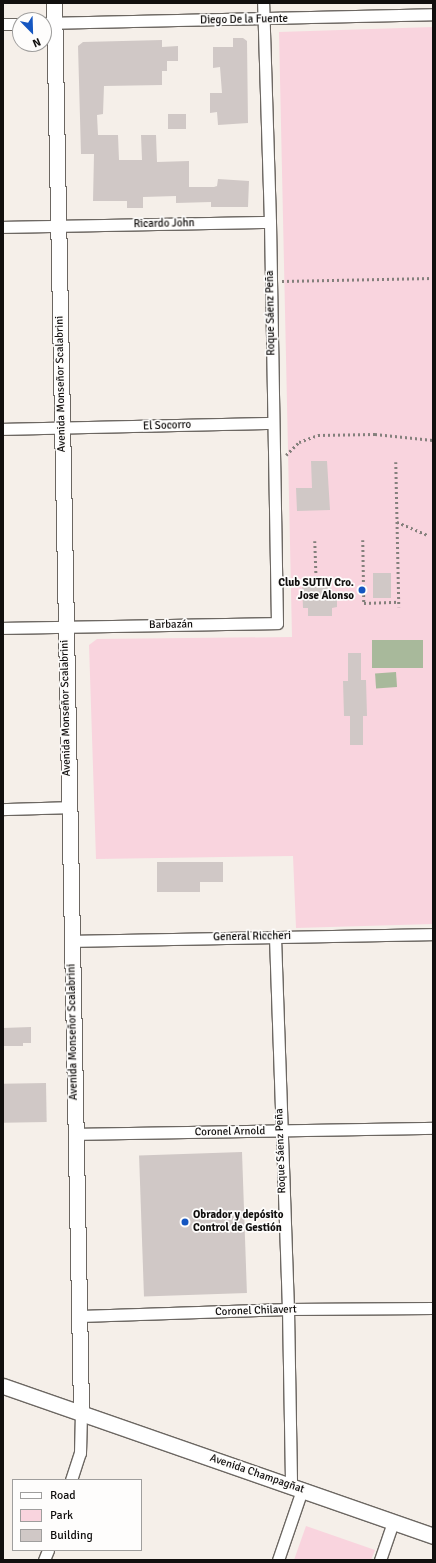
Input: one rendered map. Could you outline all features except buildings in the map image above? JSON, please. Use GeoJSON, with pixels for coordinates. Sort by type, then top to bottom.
{"type":"FeatureCollection","features":[{"type":"Feature","properties":{"kind":"main road","name":"Avenida Monseñor Scalabrini"},"geometry":{"type":"LineString","coordinates":[[50,52],[58,226],[64,627],[81,1412]]}},
{"type":"Feature","properties":{"kind":"main road","name":"Avenida Champagñat"},"geometry":{"type":"LineString","coordinates":[[3,1386],[433,1536]]}},
{"type":"Feature","properties":{"kind":"street","name":"Roque Sáenz Peña"},"geometry":{"type":"LineString","coordinates":[[263,3],[270,222],[272,423],[277,623]]}},
{"type":"Feature","properties":{"kind":"street","name":"Diego De la Fuente"},"geometry":{"type":"LineString","coordinates":[[52,23],[433,14]]}},
{"type":"Feature","properties":{"kind":"street","name":"Ricardo John"},"geometry":{"type":"LineString","coordinates":[[3,227],[270,222]]}},
{"type":"Feature","properties":{"kind":"street","name":"El Socorro"},"geometry":{"type":"LineString","coordinates":[[3,429],[61,429],[272,423]]}},
{"type":"Feature","properties":{"kind":"street","name":"Barbazán"},"geometry":{"type":"LineString","coordinates":[[3,628],[277,623]]}},
{"type":"Feature","properties":{"kind":"street"},"geometry":{"type":"LineString","coordinates":[[3,809],[69,807]]}},
{"type":"Feature","properties":{"kind":"street","name":"General Riccheri"},"geometry":{"type":"LineString","coordinates":[[72,941],[433,934]]}},
{"type":"Feature","properties":{"kind":"street","name":"Roque Sáenz Peña"},"geometry":{"type":"LineString","coordinates":[[275,937],[280,1131],[297,1488],[278,1560]]}},
{"type":"Feature","properties":{"kind":"street","name":"Coronel Arnold"},"geometry":{"type":"LineString","coordinates":[[75,1134],[433,1128]]}},
{"type":"Feature","properties":{"kind":"street","name":"Coronel Chilavert"},"geometry":{"type":"LineString","coordinates":[[80,1316],[288,1309],[433,1308]]}},
{"type":"Feature","properties":{"kind":"street"},"geometry":{"type":"LineString","coordinates":[[71,1479],[80,1453],[81,1412]]}},
{"type":"Feature","properties":{"kind":"street"},"geometry":{"type":"LineString","coordinates":[[380,1560],[393,1522]]}},
{"type":"Feature","properties":{"kind":"path"},"geometry":{"type":"LineString","coordinates":[[271,281],[433,278]]}},
{"type":"Feature","properties":{"kind":"path"},"geometry":{"type":"LineString","coordinates":[[274,466],[300,442],[318,436],[375,434],[433,440]]}},
{"type":"Feature","properties":{"kind":"path"},"geometry":{"type":"LineString","coordinates":[[396,462],[400,607]]}},
{"type":"Feature","properties":{"kind":"path"},"geometry":{"type":"LineString","coordinates":[[397,522],[427,535]]}},
{"type":"Feature","properties":{"kind":"path"},"geometry":{"type":"LineString","coordinates":[[362,540],[364,602],[399,602]]}},
{"type":"Feature","properties":{"kind":"path"},"geometry":{"type":"LineString","coordinates":[[315,541],[316,578]]}},
{"type":"Feature","properties":{"kind":"green space"},"geometry":{"type":"Polygon","coordinates":[[[433,27],[433,924],[296,928],[293,856],[96,859],[89,645],[97,639],[292,637],[279,32],[433,27]]]}},
{"type":"Feature","properties":{"kind":"green space"},"geometry":{"type":"Polygon","coordinates":[[[306,1526],[375,1550],[371,1560],[294,1560],[306,1526]]]}},
{"type":"Feature","properties":{"kind":"shaded area"},"geometry":{"type":"Polygon","coordinates":[[[372,640],[423,640],[423,668],[372,668],[372,640]]]}},
{"type":"Feature","properties":{"kind":"shaded area"},"geometry":{"type":"Polygon","coordinates":[[[396,672],[397,687],[376,688],[375,673],[396,672]]]}},
{"type":"Feature","properties":{"kind":"place","name":"Club SUTIV Cro. Jose Alonso"},"geometry":{"type":"Point","coordinates":[362,590]}},
{"type":"Feature","properties":{"kind":"place","name":"Obrador y depósito Control de Gestión"},"geometry":{"type":"Point","coordinates":[185,1222]}}]}
